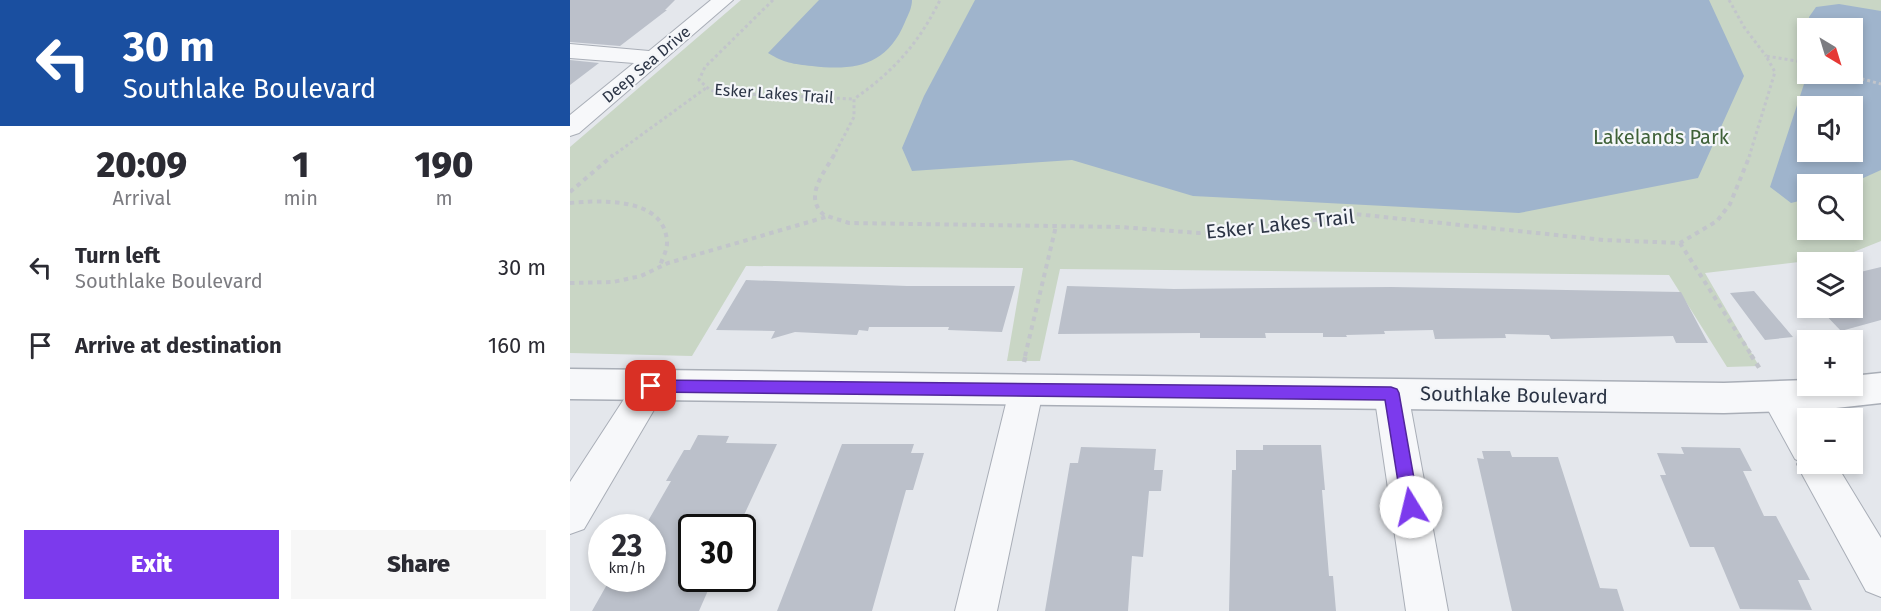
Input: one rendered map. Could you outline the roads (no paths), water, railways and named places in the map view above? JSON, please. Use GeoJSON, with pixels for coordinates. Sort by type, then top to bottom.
{"type":"FeatureCollection","features":[{"type":"Feature","properties":{"kind":"street","name":"Deep Sea Drive"},"geometry":{"type":"LineString","coordinates":[[570,128],[723,0]]}},
{"type":"Feature","properties":{"kind":"street"},"geometry":{"type":"LineString","coordinates":[[570,51],[654,58]]}},
{"type":"Feature","properties":{"kind":"street"},"geometry":{"type":"LineString","coordinates":[[976,611],[1025,378]]}},
{"type":"Feature","properties":{"kind":"street","name":"Southlake Boulevard"},"geometry":{"type":"LineString","coordinates":[[570,384],[651,386],[1025,378],[1391,393],[1769,383],[1881,388]]}},
{"type":"Feature","properties":{"kind":"street"},"geometry":{"type":"LineString","coordinates":[[1769,383],[1797,430]]}},
{"type":"Feature","properties":{"kind":"street"},"geometry":{"type":"LineString","coordinates":[[570,516],[651,386]]}},
{"type":"Feature","properties":{"kind":"street"},"geometry":{"type":"LineString","coordinates":[[1391,393],[1427,611]]}},
{"type":"Feature","properties":{"kind":"street"},"geometry":{"type":"LineString","coordinates":[[1822,474],[1881,577]]}},
{"type":"Feature","properties":{"kind":"water"},"geometry":{"type":"Polygon","coordinates":[[[819,0],[912,0],[910,11],[898,37],[879,57],[868,62],[842,67],[812,66],[789,62],[768,53],[819,0]]]}},
{"type":"Feature","properties":{"kind":"water"},"geometry":{"type":"Polygon","coordinates":[[[975,0],[1709,0],[1744,76],[1698,178],[1519,213],[1193,196],[1072,160],[912,171],[902,148],[924,96],[975,0]]]}},
{"type":"Feature","properties":{"kind":"water"},"geometry":{"type":"Polygon","coordinates":[[[1839,4],[1881,11],[1881,170],[1863,178],[1863,174],[1797,174],[1797,202],[1791,203],[1770,187],[1797,105],[1797,162],[1863,162],[1863,96],[1800,96],[1804,84],[1863,84],[1863,18],[1809,17],[1816,7],[1839,4]]]}},
{"type":"Feature","properties":{"kind":"park label","name":"Lakelands Park"},"geometry":{"type":"Point","coordinates":[1661,137]}}]}
